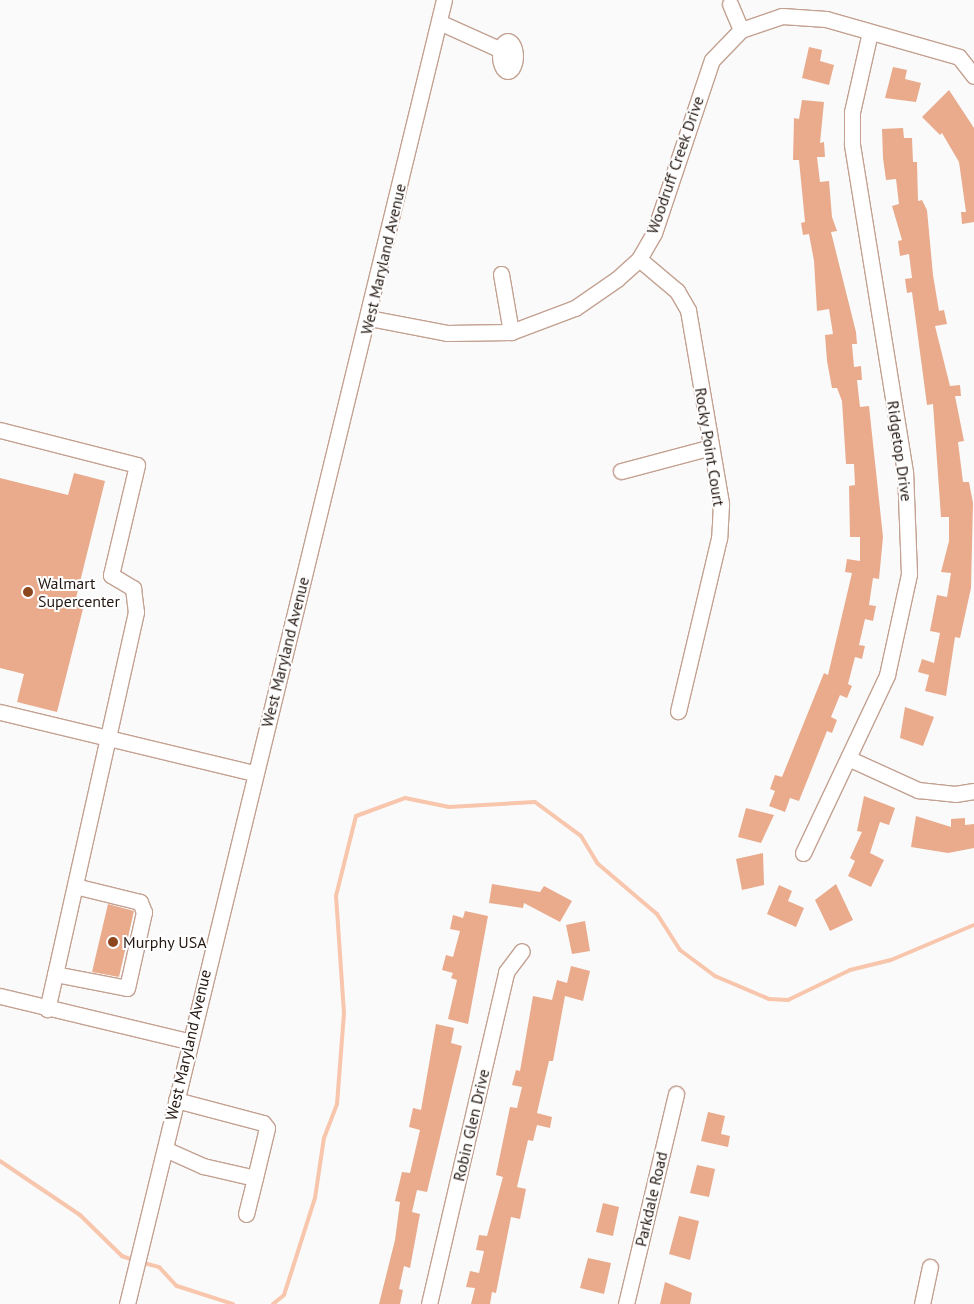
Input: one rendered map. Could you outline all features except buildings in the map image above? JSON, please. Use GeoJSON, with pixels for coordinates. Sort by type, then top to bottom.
{"type":"FeatureCollection","features":[{"type":"Feature","properties":{"kind":"street","name":"West Maryland Avenue"},"geometry":{"type":"LineString","coordinates":[[129,1302],[135,1268],[165,1149],[188,1041],[369,318],[444,0]]}},
{"type":"Feature","properties":{"kind":"street"},"geometry":{"type":"LineString","coordinates":[[730,4],[741,30]]}},
{"type":"Feature","properties":{"kind":"street","name":"Woodruff Creek Drive"},"geometry":{"type":"LineString","coordinates":[[369,318],[447,333],[511,332],[575,308],[639,259],[654,233],[712,60],[741,30],[782,16],[826,19],[959,58],[974,76]]}},
{"type":"Feature","properties":{"kind":"street"},"geometry":{"type":"LineString","coordinates":[[439,22],[499,49]]}},
{"type":"Feature","properties":{"kind":"street","name":"Ridgetop Drive"},"geometry":{"type":"LineString","coordinates":[[803,854],[850,759],[887,675],[909,574],[910,526],[852,143],[852,112],[870,32]]}},
{"type":"Feature","properties":{"kind":"street","name":"Rocky Point Court"},"geometry":{"type":"LineString","coordinates":[[639,259],[677,291],[688,310],[720,504],[719,538],[678,711]]}},
{"type":"Feature","properties":{"kind":"street"},"geometry":{"type":"LineString","coordinates":[[501,274],[511,332]]}},
{"type":"Feature","properties":{"kind":"street"},"geometry":{"type":"LineString","coordinates":[[0,430],[137,465],[111,576],[133,588],[136,612],[47,1009]]}},
{"type":"Feature","properties":{"kind":"street"},"geometry":{"type":"LineString","coordinates":[[620,471],[711,447]]}},
{"type":"Feature","properties":{"kind":"street"},"geometry":{"type":"LineString","coordinates":[[0,712],[254,773]]}},
{"type":"Feature","properties":{"kind":"street"},"geometry":{"type":"LineString","coordinates":[[850,759],[918,790],[954,794],[974,791]]}},
{"type":"Feature","properties":{"kind":"street"},"geometry":{"type":"LineString","coordinates":[[55,974],[127,988],[144,912],[140,902],[75,886]]}},
{"type":"Feature","properties":{"kind":"street","name":"Robin Glen Drive"},"geometry":{"type":"LineString","coordinates":[[429,1304],[506,972],[522,951]]}},
{"type":"Feature","properties":{"kind":"street"},"geometry":{"type":"LineString","coordinates":[[0,996],[47,1009],[188,1041]]}},
{"type":"Feature","properties":{"kind":"street","name":"Parkdale Road"},"geometry":{"type":"LineString","coordinates":[[626,1304],[676,1094]]}},
{"type":"Feature","properties":{"kind":"street"},"geometry":{"type":"LineString","coordinates":[[176,1100],[263,1123],[267,1128],[246,1214]]}},
{"type":"Feature","properties":{"kind":"street"},"geometry":{"type":"LineString","coordinates":[[165,1149],[203,1166],[255,1178]]}},
{"type":"Feature","properties":{"kind":"street"},"geometry":{"type":"LineString","coordinates":[[922,1304],[930,1267]]}},
{"type":"Feature","properties":{"kind":"waterway"},"geometry":{"type":"LineString","coordinates":[[273,1304],[284,1295],[315,1198],[324,1138],[337,1104],[344,1013],[336,896],[356,816],[405,798],[449,807],[535,802],[581,836],[597,863],[657,914],[680,950],[715,976],[769,999],[788,1000],[850,970],[891,960],[974,925]]}},
{"type":"Feature","properties":{"kind":"waterway"},"geometry":{"type":"LineString","coordinates":[[0,1161],[80,1215],[122,1256],[133,1260]]}},
{"type":"Feature","properties":{"kind":"waterway"},"geometry":{"type":"LineString","coordinates":[[140,1262],[159,1267],[177,1286],[233,1304]]}},
{"type":"Feature","properties":{"kind":"place","name":"Walmart Supercenter"},"geometry":{"type":"Point","coordinates":[28,592]}},
{"type":"Feature","properties":{"kind":"place","name":"Murphy USA"},"geometry":{"type":"Point","coordinates":[113,942]}}]}
